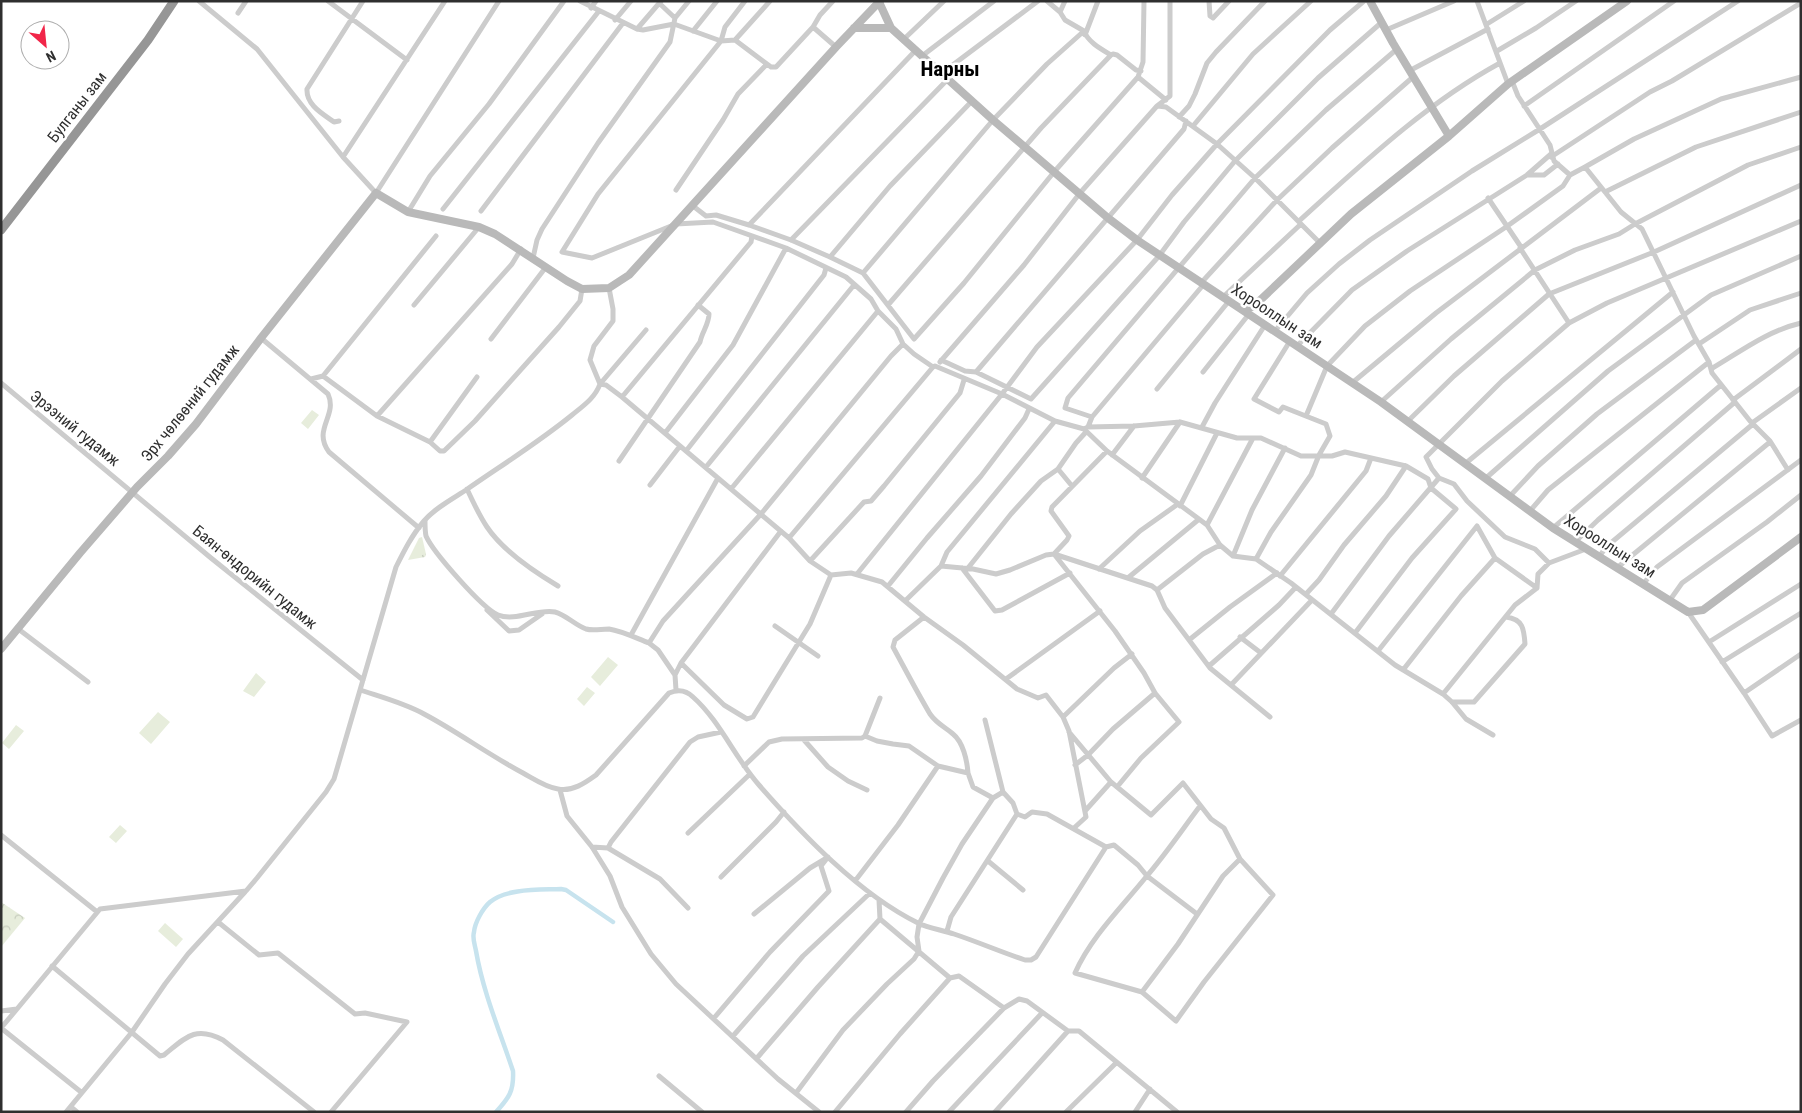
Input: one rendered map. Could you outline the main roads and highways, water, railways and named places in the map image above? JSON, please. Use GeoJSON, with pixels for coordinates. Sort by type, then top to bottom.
{"type":"FeatureCollection","features":[{"type":"Feature","properties":{"kind":"highway","name":"Булганы зам"},"geometry":{"type":"LineString","coordinates":[[1,230],[148,40],[174,1]]}},
{"type":"Feature","properties":{"kind":"waterway"},"geometry":{"type":"LineString","coordinates":[[496,1112],[510,1094],[513,1084],[513,1071],[487,997],[474,942],[473,934],[482,911],[490,902],[505,894],[561,889],[566,890],[613,922]]}},
{"type":"Feature","properties":{"kind":"district","name":"Нарны"},"geometry":{"type":"Point","coordinates":[950,69]}}]}
